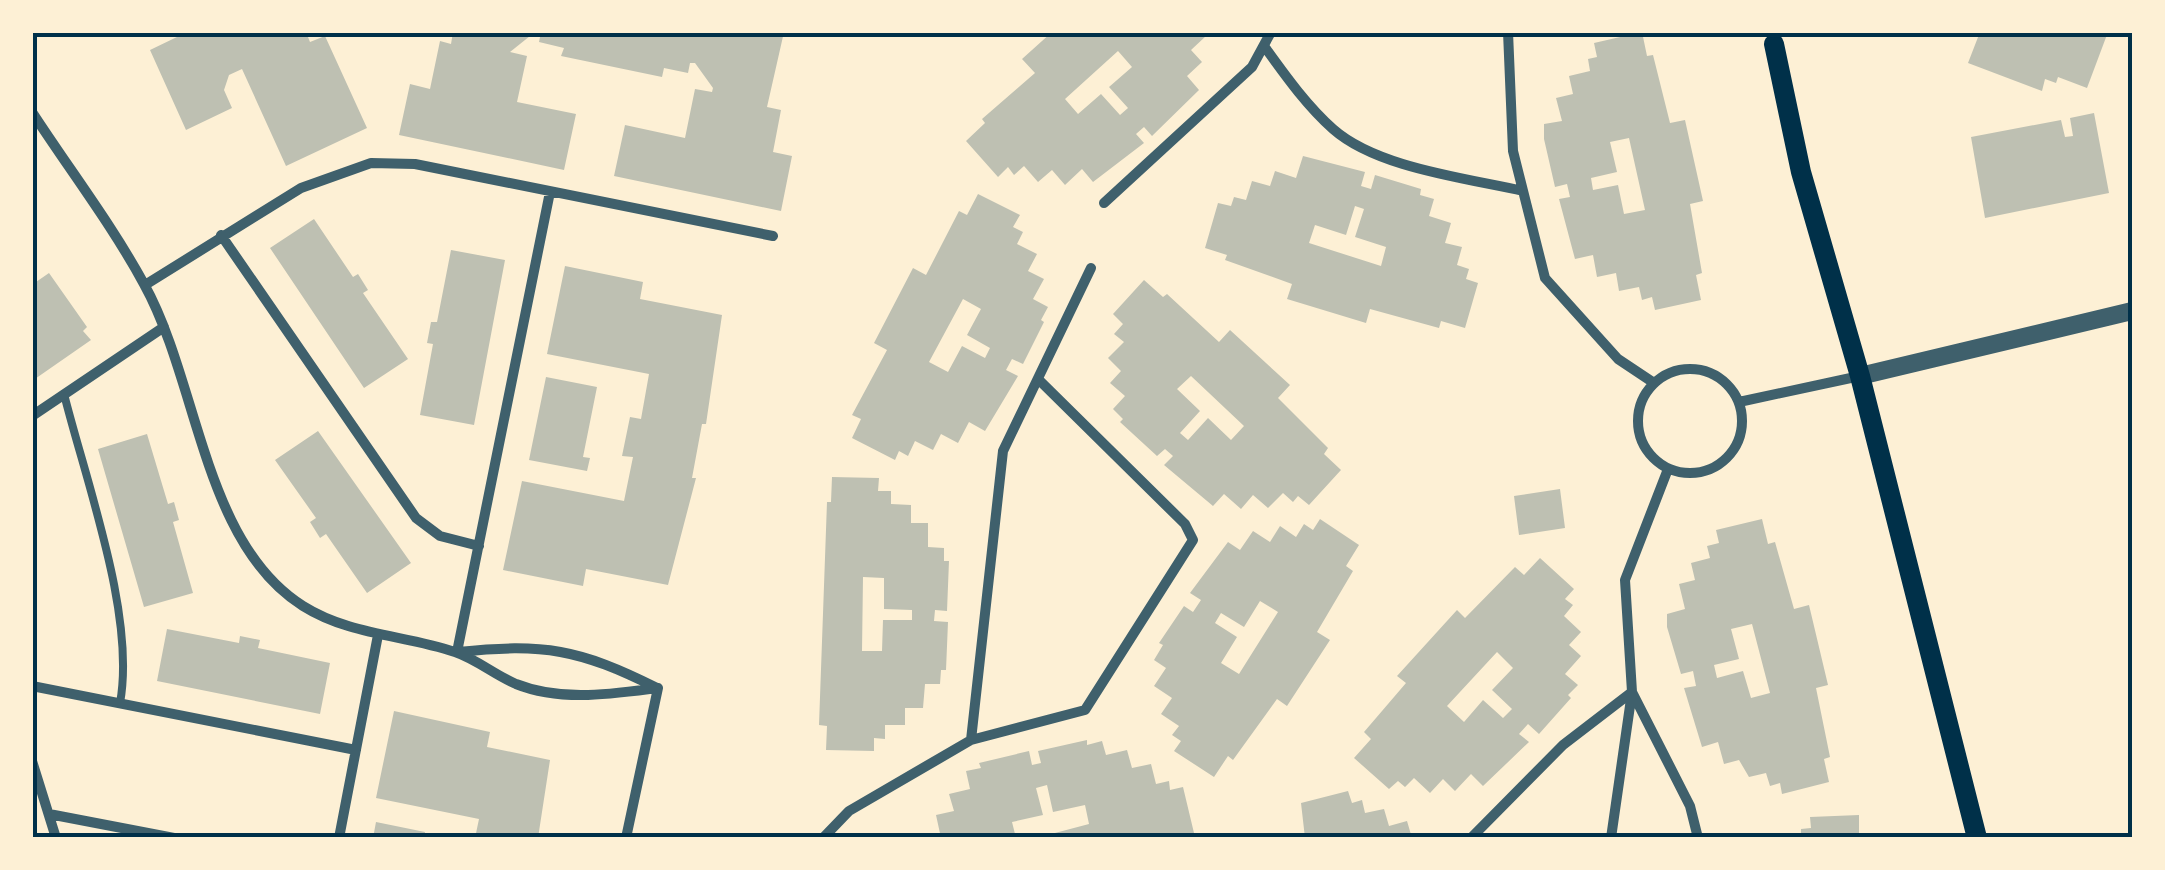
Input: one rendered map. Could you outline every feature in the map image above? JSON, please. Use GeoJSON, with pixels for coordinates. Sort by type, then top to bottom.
{"type":"FeatureCollection","features":[{"type":"Feature","properties":{"kind":"main road"},"geometry":{"type":"LineString","coordinates":[[1774,38],[1801,172],[1860,376],[1976,838]]}},
{"type":"Feature","properties":{"kind":"street"},"geometry":{"type":"LineString","coordinates":[[1104,203],[1252,67],[1271,32]]}},
{"type":"Feature","properties":{"kind":"street"},"geometry":{"type":"LineString","coordinates":[[1508,32],[1513,151],[1545,278],[1618,359],[1654,383]]}},
{"type":"Feature","properties":{"kind":"street"},"geometry":{"type":"LineString","coordinates":[[1264,46],[1294,88],[1336,132],[1400,163],[1523,191]]}},
{"type":"Feature","properties":{"kind":"street"},"geometry":{"type":"LineString","coordinates":[[32,112],[144,284],[164,327],[233,527],[250,556],[301,605],[334,622],[457,652],[518,685],[586,697],[658,688]]}},
{"type":"Feature","properties":{"kind":"street"},"geometry":{"type":"LineString","coordinates":[[144,284],[300,188],[371,163],[415,164],[773,236]]}},
{"type":"Feature","properties":{"kind":"street"},"geometry":{"type":"LineString","coordinates":[[457,652],[550,192]]}},
{"type":"Feature","properties":{"kind":"street"},"geometry":{"type":"LineString","coordinates":[[221,234],[416,518],[440,536],[479,546]]}},
{"type":"Feature","properties":{"kind":"street"},"geometry":{"type":"LineString","coordinates":[[970,740],[1003,451],[1090,268]]}},
{"type":"Feature","properties":{"kind":"street"},"geometry":{"type":"LineString","coordinates":[[1739,402],[2132,311]]}},
{"type":"Feature","properties":{"kind":"street"},"geometry":{"type":"LineString","coordinates":[[32,416],[164,327]]}},
{"type":"Feature","properties":{"kind":"street"},"geometry":{"type":"LineString","coordinates":[[1691,368],[1711,373],[1728,385],[1739,402],[1742,422],[1737,442],[1726,459],[1708,470],[1688,473],[1668,469],[1651,457],[1639,439],[1642,399],[1654,383],[1671,372],[1691,368]]}},
{"type":"Feature","properties":{"kind":"street"},"geometry":{"type":"LineString","coordinates":[[823,838],[850,811],[970,740],[1085,710],[1192,540],[1185,524],[1038,379]]}},
{"type":"Feature","properties":{"kind":"street"},"geometry":{"type":"LineString","coordinates":[[1612,838],[1632,692],[1625,580],[1668,469]]}},
{"type":"Feature","properties":{"kind":"street"},"geometry":{"type":"LineString","coordinates":[[339,838],[378,635]]}},
{"type":"Feature","properties":{"kind":"street"},"geometry":{"type":"LineString","coordinates":[[457,652],[526,645],[596,657],[658,688]]}},
{"type":"Feature","properties":{"kind":"street"},"geometry":{"type":"LineString","coordinates":[[32,686],[356,750]]}},
{"type":"Feature","properties":{"kind":"street"},"geometry":{"type":"LineString","coordinates":[[626,838],[658,688]]}},
{"type":"Feature","properties":{"kind":"street"},"geometry":{"type":"LineString","coordinates":[[1471,838],[1562,745],[1632,692]]}},
{"type":"Feature","properties":{"kind":"street"},"geometry":{"type":"LineString","coordinates":[[1632,692],[1690,806],[1698,838]]}},
{"type":"Feature","properties":{"kind":"street"},"geometry":{"type":"LineString","coordinates":[[32,761],[56,838]]}},
{"type":"Feature","properties":{"kind":"street"},"geometry":{"type":"LineString","coordinates":[[48,814],[174,838]]}},
{"type":"Feature","properties":{"kind":"lane"},"geometry":{"type":"LineString","coordinates":[[64,394],[117,607],[126,668],[120,703]]}},
{"type":"Feature","properties":{"kind":"building"},"geometry":{"type":"Polygon","coordinates":[[[177,32],[306,32],[310,42],[325,36],[367,128],[286,166],[242,69],[229,75],[224,90],[232,108],[186,130],[150,50],[179,36],[177,32]]]}},
{"type":"Feature","properties":{"kind":"building"},"geometry":{"type":"Polygon","coordinates":[[[453,32],[535,32],[510,52],[527,56],[517,102],[576,114],[564,170],[399,135],[410,84],[430,89],[440,41],[451,44],[453,32]]]}},
{"type":"Feature","properties":{"kind":"building"},"geometry":{"type":"Polygon","coordinates":[[[541,32],[784,32],[767,107],[781,110],[773,152],[792,156],[781,211],[614,176],[625,125],[685,138],[695,89],[712,92],[713,88],[695,63],[690,63],[688,73],[664,68],[662,77],[561,56],[564,48],[539,42],[541,32]]]}},
{"type":"Feature","properties":{"kind":"building"},"geometry":{"type":"Polygon","coordinates":[[[1052,32],[1203,32],[1206,36],[1191,50],[1202,62],[1187,76],[1199,90],[1152,136],[1144,127],[1136,134],[1144,143],[1093,182],[1082,169],[1065,185],[1052,170],[1038,182],[1024,166],[1014,175],[1008,167],[998,177],[966,141],[985,123],[982,119],[1035,73],[1022,59],[1052,32]],[[1118,51],[1065,99],[1078,114],[1101,94],[1120,115],[1128,108],[1109,87],[1132,67],[1118,51]]]}},
{"type":"Feature","properties":{"kind":"building"},"geometry":{"type":"Polygon","coordinates":[[[1642,32],[1647,56],[1653,55],[1670,123],[1685,120],[1703,201],[1690,204],[1702,273],[1696,275],[1701,300],[1655,310],[1652,297],[1642,300],[1639,287],[1619,291],[1616,273],[1597,277],[1593,255],[1575,259],[1559,199],[1570,197],[1567,184],[1555,187],[1544,124],[1562,121],[1556,98],[1573,94],[1569,76],[1590,71],[1588,59],[1597,57],[1594,43],[1642,32]],[[1629,138],[1610,142],[1617,172],[1591,178],[1593,190],[1618,185],[1624,214],[1645,210],[1629,138]]]}},
{"type":"Feature","properties":{"kind":"building"},"geometry":{"type":"Polygon","coordinates":[[[1980,32],[2108,32],[2087,88],[2058,77],[2056,83],[2045,79],[2042,91],[1968,63],[1980,32]]]}},
{"type":"Feature","properties":{"kind":"building"},"geometry":{"type":"Polygon","coordinates":[[[2094,113],[2109,193],[1985,218],[1971,137],[2061,120],[2065,137],[2073,136],[2070,118],[2094,113]]]}},
{"type":"Feature","properties":{"kind":"building"},"geometry":{"type":"Polygon","coordinates":[[[1303,156],[1365,172],[1361,186],[1371,189],[1375,175],[1421,189],[1420,195],[1434,199],[1429,216],[1451,223],[1445,243],[1462,247],[1457,265],[1469,269],[1466,279],[1478,283],[1465,328],[1441,321],[1439,328],[1370,309],[1366,323],[1287,299],[1292,284],[1225,260],[1227,255],[1205,248],[1218,203],[1231,206],[1234,197],[1246,200],[1252,181],[1270,186],[1275,171],[1296,178],[1303,156]],[[1355,206],[1346,235],[1315,225],[1309,243],[1381,266],[1386,247],[1355,237],[1364,209],[1355,206]]]}},
{"type":"Feature","properties":{"kind":"building"},"geometry":{"type":"Polygon","coordinates":[[[978,194],[1020,215],[1013,227],[1023,232],[1017,244],[1037,254],[1028,271],[1044,279],[1033,299],[1048,307],[1041,320],[1044,322],[1023,364],[1012,359],[1006,370],[1018,376],[985,431],[969,422],[958,443],[941,434],[933,450],[915,441],[908,456],[899,451],[895,460],[852,438],[861,419],[852,415],[887,350],[874,343],[913,268],[926,275],[959,211],[967,215],[978,194]],[[963,299],[929,362],[948,372],[962,346],[985,358],[990,348],[967,335],[981,309],[963,299]]]}},
{"type":"Feature","properties":{"kind":"building"},"geometry":{"type":"Polygon","coordinates":[[[314,219],[353,277],[358,274],[368,290],[363,293],[408,359],[364,388],[270,248],[314,219]]]}},
{"type":"Feature","properties":{"kind":"building"},"geometry":{"type":"Polygon","coordinates":[[[451,250],[505,260],[474,425],[420,415],[433,344],[427,343],[431,322],[437,322],[451,250]]]}},
{"type":"Feature","properties":{"kind":"building"},"geometry":{"type":"Polygon","coordinates":[[[565,266],[643,282],[640,299],[722,315],[706,424],[702,424],[692,478],[696,478],[668,585],[586,569],[583,586],[503,570],[522,481],[624,501],[633,457],[622,456],[630,417],[641,419],[649,374],[547,354],[565,266]]]}},
{"type":"Feature","properties":{"kind":"building"},"geometry":{"type":"Polygon","coordinates":[[[49,273],[87,327],[83,331],[91,340],[32,381],[32,277],[36,282],[49,273]]]}},
{"type":"Feature","properties":{"kind":"building"},"geometry":{"type":"Polygon","coordinates":[[[1144,280],[1163,297],[1167,294],[1219,342],[1230,330],[1290,385],[1278,398],[1328,448],[1324,454],[1341,470],[1309,505],[1298,496],[1293,502],[1283,493],[1268,508],[1253,495],[1241,509],[1224,494],[1213,506],[1164,465],[1173,456],[1165,449],[1157,456],[1120,422],[1123,419],[1113,409],[1125,396],[1110,383],[1121,371],[1108,358],[1124,342],[1114,334],[1123,324],[1113,314],[1144,280]],[[1191,376],[1177,389],[1200,411],[1180,433],[1188,440],[1208,418],[1231,440],[1244,426],[1191,376]]]}},
{"type":"Feature","properties":{"kind":"building"},"geometry":{"type":"Polygon","coordinates":[[[546,377],[597,387],[583,457],[590,458],[587,471],[529,460],[546,377]]]}},
{"type":"Feature","properties":{"kind":"building"},"geometry":{"type":"Polygon","coordinates":[[[318,431],[411,563],[367,593],[326,534],[320,538],[310,522],[316,518],[275,460],[318,431]]]}},
{"type":"Feature","properties":{"kind":"building"},"geometry":{"type":"Polygon","coordinates":[[[147,434],[168,504],[174,502],[179,520],[173,522],[193,593],[144,607],[98,449],[147,434]]]}},
{"type":"Feature","properties":{"kind":"building"},"geometry":{"type":"Polygon","coordinates":[[[832,477],[879,478],[878,491],[891,491],[891,504],[911,505],[911,523],[928,523],[928,547],[944,548],[944,561],[949,561],[947,611],[935,610],[934,621],[948,622],[946,670],[941,670],[940,684],[925,684],[923,708],[905,708],[905,725],[885,725],[885,739],[874,738],[874,751],[826,750],[827,726],[819,725],[827,502],[831,502],[832,477]],[[863,577],[862,651],[882,651],[883,620],[912,620],[912,610],[884,609],[884,578],[863,577]]]}},
{"type":"Feature","properties":{"kind":"building"},"geometry":{"type":"Polygon","coordinates":[[[1560,489],[1565,528],[1519,535],[1514,496],[1560,489]]]}},
{"type":"Feature","properties":{"kind":"building"},"geometry":{"type":"Polygon","coordinates":[[[1320,519],[1359,545],[1346,566],[1353,571],[1317,632],[1330,640],[1287,706],[1277,699],[1233,760],[1228,756],[1214,777],[1174,751],[1181,741],[1172,735],[1179,726],[1161,714],[1172,698],[1154,686],[1166,668],[1154,660],[1163,645],[1159,643],[1184,606],[1193,612],[1201,600],[1190,593],[1228,542],[1240,550],[1253,531],[1270,542],[1280,526],[1296,537],[1304,524],[1313,530],[1320,519]],[[1260,601],[1244,627],[1221,613],[1215,623],[1237,637],[1221,663],[1239,674],[1278,612],[1260,601]]]}},
{"type":"Feature","properties":{"kind":"building"},"geometry":{"type":"Polygon","coordinates":[[[1762,519],[1768,544],[1775,542],[1794,609],[1809,605],[1828,685],[1816,688],[1830,757],[1824,759],[1829,782],[1782,794],[1780,783],[1770,786],[1766,773],[1749,777],[1739,760],[1724,764],[1718,742],[1702,747],[1684,688],[1696,686],[1693,671],[1681,674],[1667,614],[1685,609],[1679,584],[1695,580],[1691,563],[1710,558],[1707,546],[1719,543],[1716,530],[1762,519]],[[1752,624],[1731,629],[1739,659],[1714,665],[1717,678],[1743,671],[1751,698],[1770,693],[1752,624]]]}},
{"type":"Feature","properties":{"kind":"building"},"geometry":{"type":"Polygon","coordinates":[[[1540,558],[1574,589],[1565,599],[1573,605],[1564,616],[1581,632],[1569,645],[1581,656],[1565,674],[1578,685],[1568,695],[1571,698],[1539,734],[1528,724],[1519,734],[1529,742],[1483,786],[1471,774],[1455,791],[1443,779],[1430,793],[1414,778],[1405,787],[1398,781],[1389,789],[1354,758],[1371,739],[1364,732],[1406,683],[1397,676],[1457,610],[1465,618],[1515,567],[1524,575],[1540,558]],[[1497,652],[1447,706],[1464,722],[1483,700],[1503,718],[1512,709],[1492,690],[1513,668],[1497,652]]]}},
{"type":"Feature","properties":{"kind":"building"},"geometry":{"type":"Polygon","coordinates":[[[167,629],[239,643],[240,636],[260,640],[258,648],[330,663],[320,714],[157,681],[167,629]]]}},
{"type":"Feature","properties":{"kind":"building"},"geometry":{"type":"Polygon","coordinates":[[[394,711],[490,732],[487,747],[550,760],[538,838],[475,838],[479,819],[376,798],[394,711]]]}},
{"type":"Feature","properties":{"kind":"building"},"geometry":{"type":"Polygon","coordinates":[[[1087,740],[1087,745],[1102,741],[1106,755],[1127,750],[1132,768],[1151,764],[1156,784],[1169,781],[1170,790],[1183,787],[1194,833],[1176,838],[1036,838],[1089,824],[1085,805],[1053,812],[1047,785],[1036,788],[1043,815],[1012,822],[1016,838],[941,838],[936,815],[954,811],[949,794],[970,789],[966,771],[981,768],[979,763],[1029,751],[1032,765],[1041,763],[1038,751],[1087,740]]]}},
{"type":"Feature","properties":{"kind":"building"},"geometry":{"type":"Polygon","coordinates":[[[1348,791],[1352,803],[1362,800],[1365,813],[1384,809],[1389,826],[1407,821],[1412,838],[1305,838],[1301,803],[1348,791]]]}},
{"type":"Feature","properties":{"kind":"building"},"geometry":{"type":"Polygon","coordinates":[[[1859,815],[1859,838],[1801,838],[1801,829],[1811,828],[1810,817],[1859,815]]]}},
{"type":"Feature","properties":{"kind":"building"},"geometry":{"type":"Polygon","coordinates":[[[376,822],[425,832],[424,838],[373,838],[376,822]]]}}]}
